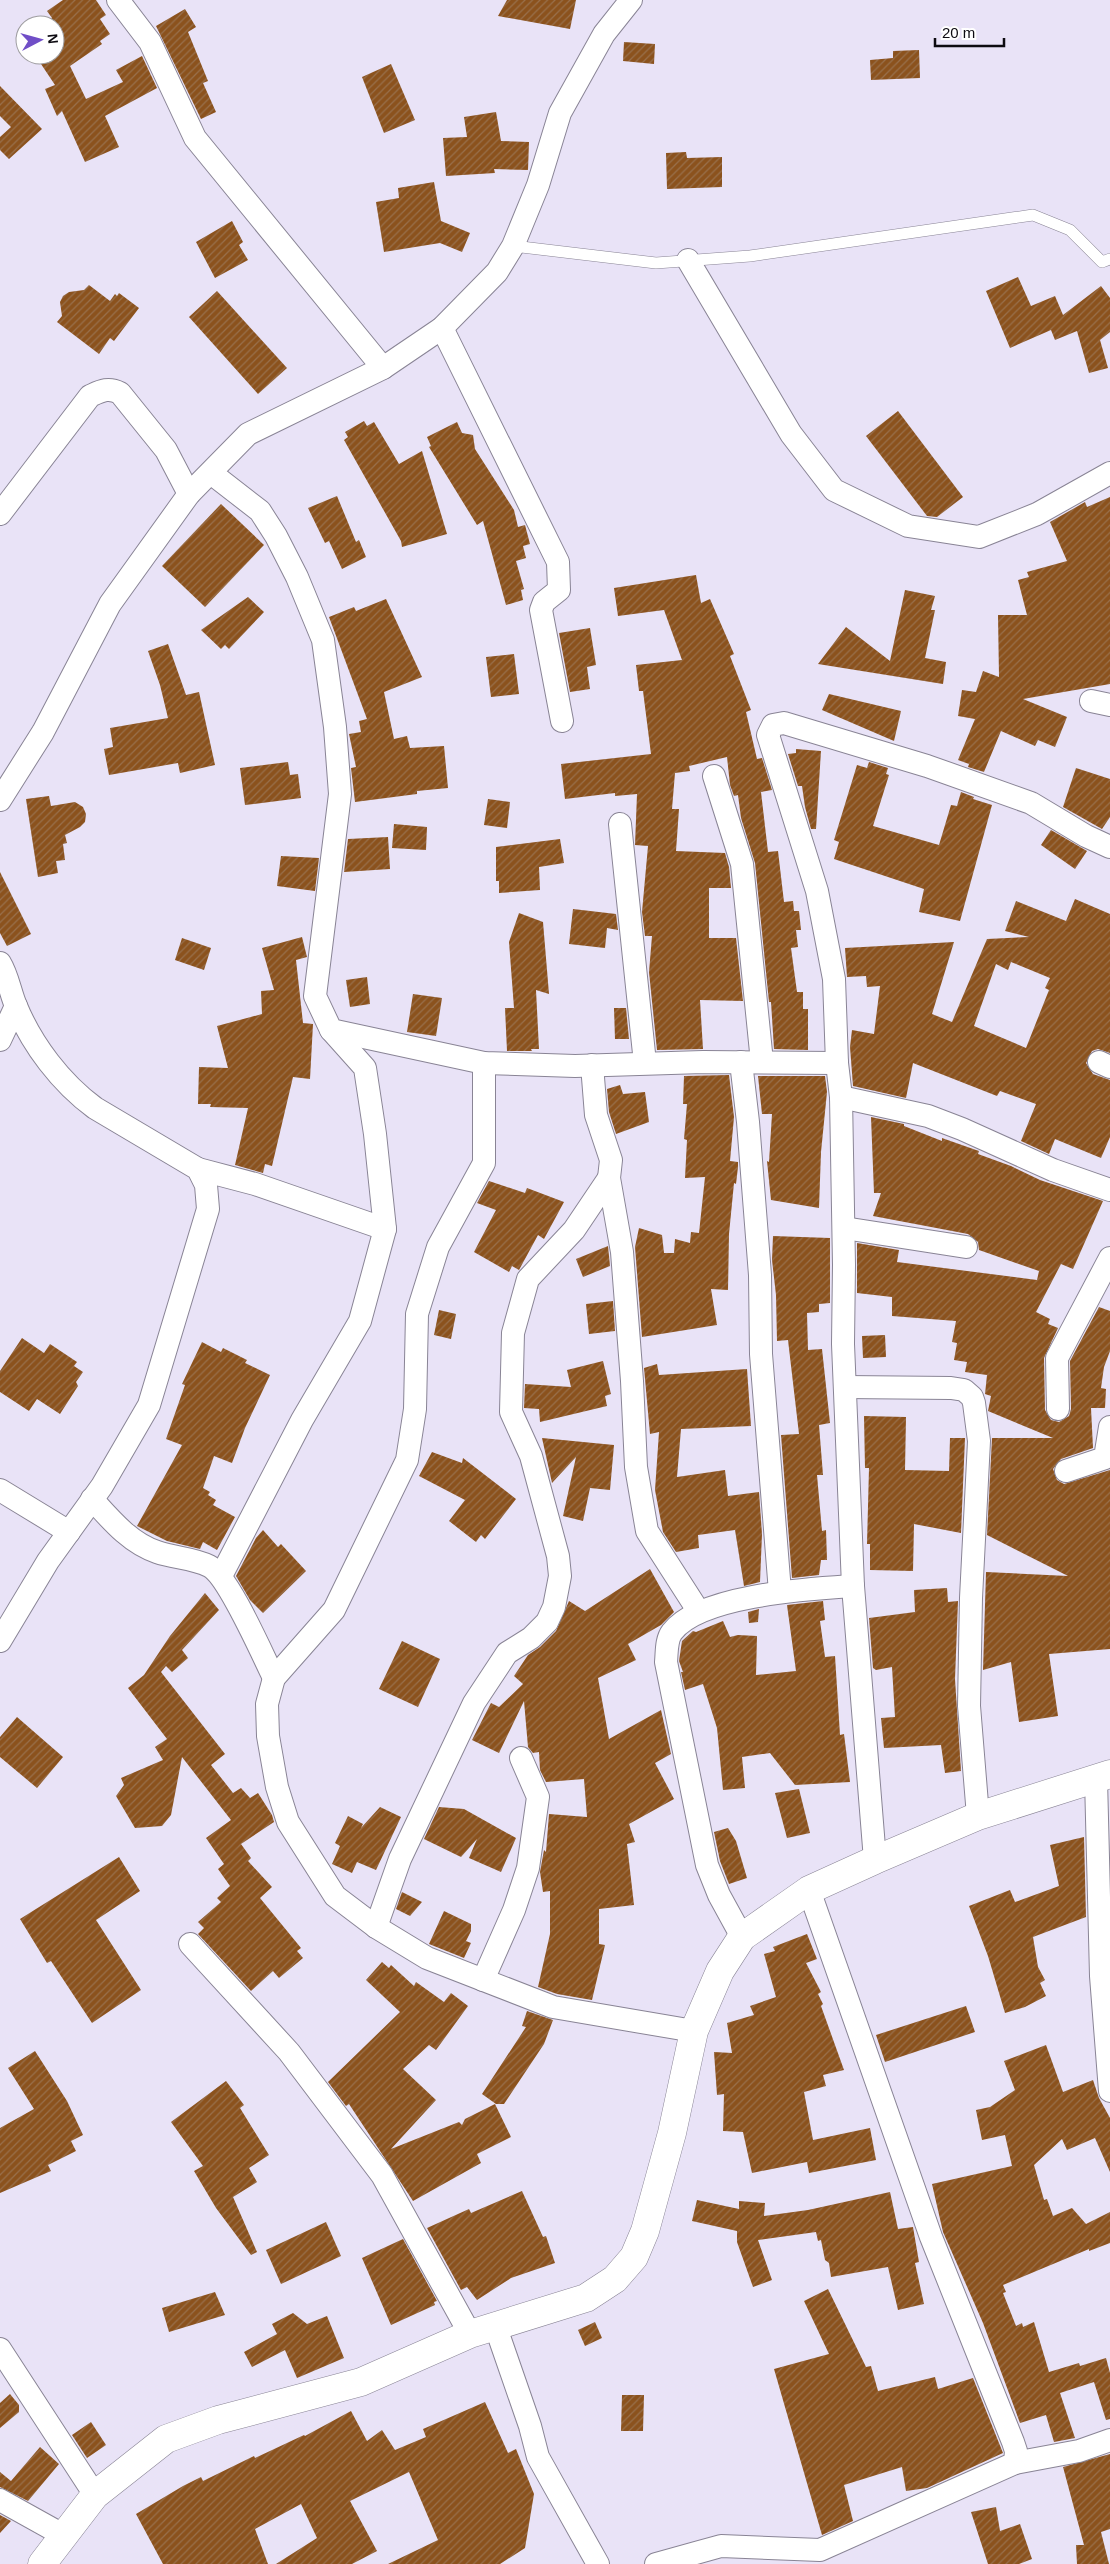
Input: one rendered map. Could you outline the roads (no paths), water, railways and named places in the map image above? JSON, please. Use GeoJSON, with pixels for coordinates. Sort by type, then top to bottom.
{"type":"FeatureCollection","features":[{"type":"Feature","properties":{"kind":"street"},"geometry":{"type":"LineString","coordinates":[[118,0],[150,42],[195,138],[383,368]]}},
{"type":"Feature","properties":{"kind":"street"},"geometry":{"type":"LineString","coordinates":[[0,800],[43,732],[110,604],[189,494],[248,434],[383,368],[442,328],[496,272],[513,246],[538,185],[560,113],[604,34],[631,0]]}},
{"type":"Feature","properties":{"kind":"street"},"geometry":{"type":"LineString","coordinates":[[688,260],[791,434],[834,490],[908,526],[979,537],[1037,514],[1110,473]]}},
{"type":"Feature","properties":{"kind":"street"},"geometry":{"type":"LineString","coordinates":[[442,328],[558,562],[559,590],[544,602],[541,610],[562,721]]}},
{"type":"Feature","properties":{"kind":"street"},"geometry":{"type":"LineString","coordinates":[[1,510],[90,396],[112,389],[120,393],[166,450],[189,494]]}},
{"type":"Feature","properties":{"kind":"street"},"geometry":{"type":"LineString","coordinates":[[211,473],[260,511],[276,536],[297,577],[323,640],[333,707],[340,794],[315,996],[330,1030],[365,1068],[375,1134],[385,1229],[360,1321],[302,1420],[221,1576]]}},
{"type":"Feature","properties":{"kind":"street"},"geometry":{"type":"LineString","coordinates":[[876,1860],[854,1586],[845,1388],[841,1097],[837,1062],[834,979],[819,901],[768,735],[773,725],[784,723],[927,766],[1031,803],[1086,836],[1110,847]]}},
{"type":"Feature","properties":{"kind":"street"},"geometry":{"type":"LineString","coordinates":[[714,776],[742,864],[751,1062],[748,1122],[760,1275],[761,1354],[780,1592]]}},
{"type":"Feature","properties":{"kind":"street"},"geometry":{"type":"LineString","coordinates":[[620,824],[645,1063]]}},
{"type":"Feature","properties":{"kind":"street"},"geometry":{"type":"LineString","coordinates":[[0,963],[16,1006],[54,1068],[80,1097],[95,1108],[198,1169],[264,1186],[385,1229]]}},
{"type":"Feature","properties":{"kind":"street"},"geometry":{"type":"LineString","coordinates":[[0,1040],[16,1006]]}},
{"type":"Feature","properties":{"kind":"street"},"geometry":{"type":"LineString","coordinates":[[330,1030],[484,1063],[592,1065],[837,1062]]}},
{"type":"Feature","properties":{"kind":"street"},"geometry":{"type":"LineString","coordinates":[[484,1063],[484,1163],[438,1247],[417,1314],[414,1409],[407,1460],[334,1610],[274,1678],[267,1704],[268,1736],[277,1787],[288,1822],[335,1896],[376,1927],[427,1958],[553,2007],[694,2031]]}},
{"type":"Feature","properties":{"kind":"street"},"geometry":{"type":"LineString","coordinates":[[592,1065],[596,1115],[611,1160],[609,1178],[622,1252],[632,1381],[636,1467],[647,1531],[699,1612]]}},
{"type":"Feature","properties":{"kind":"street"},"geometry":{"type":"LineString","coordinates":[[841,1097],[928,1116],[962,1129],[1053,1170],[1110,1190]]}},
{"type":"Feature","properties":{"kind":"street"},"geometry":{"type":"LineString","coordinates":[[0,1641],[48,1561],[92,1500],[149,1405],[208,1209],[206,1185],[198,1169]]}},
{"type":"Feature","properties":{"kind":"street"},"geometry":{"type":"LineString","coordinates":[[376,1927],[400,1859],[474,1703],[507,1653],[531,1638],[547,1622],[554,1607],[560,1576],[558,1556],[531,1456],[511,1412],[512,1333],[528,1279],[574,1230],[609,1178]]}},
{"type":"Feature","properties":{"kind":"street"},"geometry":{"type":"LineString","coordinates":[[844,1228],[966,1247]]}},
{"type":"Feature","properties":{"kind":"street"},"geometry":{"type":"LineString","coordinates":[[1058,1409],[1056,1358],[1103,1286],[1110,1258]]}},
{"type":"Feature","properties":{"kind":"street"},"geometry":{"type":"LineString","coordinates":[[845,1388],[951,1388],[964,1390],[974,1403],[979,1441],[971,1598],[969,1706],[978,1816]]}},
{"type":"Feature","properties":{"kind":"street"},"geometry":{"type":"LineString","coordinates":[[1066,1471],[1108,1457],[1110,1428]]}},
{"type":"Feature","properties":{"kind":"street"},"geometry":{"type":"LineString","coordinates":[[0,1490],[68,1532]]}},
{"type":"Feature","properties":{"kind":"street"},"geometry":{"type":"LineString","coordinates":[[92,1500],[120,1529],[140,1545],[157,1552],[210,1566],[221,1576],[274,1678]]}},
{"type":"Feature","properties":{"kind":"street"},"geometry":{"type":"LineString","coordinates":[[742,1937],[719,1896],[707,1865],[666,1662],[667,1645],[671,1633],[699,1612],[780,1592],[854,1586]]}},
{"type":"Feature","properties":{"kind":"street"},"geometry":{"type":"LineString","coordinates":[[483,1980],[514,1910],[528,1868],[538,1797],[522,1758]]}},
{"type":"Feature","properties":{"kind":"street"},"geometry":{"type":"LineString","coordinates":[[42,2564],[95,2495],[166,2440],[218,2420],[361,2382],[482,2329],[586,2298],[615,2279],[634,2257],[645,2231],[669,2142],[694,2031],[720,1971],[742,1937],[810,1890],[876,1860],[978,1816],[1103,1777],[1101,1976],[1110,2092]]}},
{"type":"Feature","properties":{"kind":"street"},"geometry":{"type":"LineString","coordinates":[[810,1890],[931,2236],[1013,2442],[1016,2451],[1015,2464]]}},
{"type":"Feature","properties":{"kind":"street"},"geometry":{"type":"LineString","coordinates":[[190,1944],[289,2052],[382,2175],[482,2329],[530,2426],[538,2457],[598,2564]]}},
{"type":"Feature","properties":{"kind":"street"},"geometry":{"type":"LineString","coordinates":[[0,2349],[95,2495]]}},
{"type":"Feature","properties":{"kind":"street"},"geometry":{"type":"LineString","coordinates":[[656,2564],[722,2546],[820,2550],[1015,2464],[1079,2451],[1110,2440]]}},
{"type":"Feature","properties":{"kind":"street"},"geometry":{"type":"LineString","coordinates":[[0,2500],[63,2535]]}},
{"type":"Feature","properties":{"kind":"lane"},"geometry":{"type":"LineString","coordinates":[[513,246],[656,262],[750,256],[1033,215],[1070,230],[1102,262],[1110,259]]}}]}
